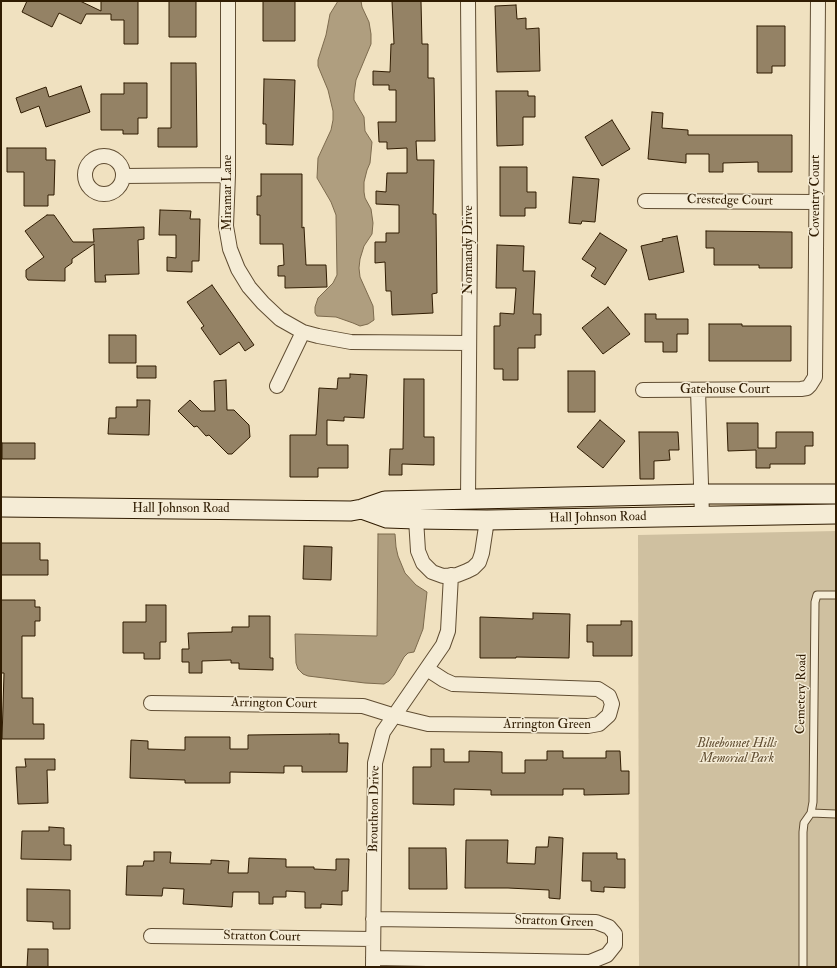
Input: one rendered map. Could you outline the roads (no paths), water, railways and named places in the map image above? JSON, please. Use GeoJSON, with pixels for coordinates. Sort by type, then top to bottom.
{"type":"FeatureCollection","features":[{"type":"Feature","properties":{"kind":"main road","name":"Hall Johnson Road"},"geometry":{"type":"LineString","coordinates":[[1,507],[351,511],[385,501],[701,494],[836,494]]}},
{"type":"Feature","properties":{"kind":"main road","name":"Hall Johnson Road"},"geometry":{"type":"LineString","coordinates":[[362,509],[387,518],[487,520],[836,514]]}},
{"type":"Feature","properties":{"kind":"street","name":"Miramar Lane"},"geometry":{"type":"LineString","coordinates":[[228,1],[228,175],[226,226],[230,249],[238,269],[249,286],[263,303],[280,319],[303,332],[318,336],[351,342],[468,344]]}},
{"type":"Feature","properties":{"kind":"street","name":"Normandy Drive"},"geometry":{"type":"LineString","coordinates":[[468,1],[470,234],[468,500]]}},
{"type":"Feature","properties":{"kind":"street","name":"Coventry Court"},"geometry":{"type":"LineString","coordinates":[[807,388],[815,377],[818,1]]}},
{"type":"Feature","properties":{"kind":"street"},"geometry":{"type":"LineString","coordinates":[[123,176],[228,175]]}},
{"type":"Feature","properties":{"kind":"street","name":"Crestedge Court"},"geometry":{"type":"LineString","coordinates":[[645,200],[816,202]]}},
{"type":"Feature","properties":{"kind":"street"},"geometry":{"type":"LineString","coordinates":[[277,386],[303,332]]}},
{"type":"Feature","properties":{"kind":"street","name":"Gatehouse Court"},"geometry":{"type":"LineString","coordinates":[[643,390],[761,390],[807,388]]}},
{"type":"Feature","properties":{"kind":"street"},"geometry":{"type":"LineString","coordinates":[[698,390],[702,516]]}},
{"type":"Feature","properties":{"kind":"street"},"geometry":{"type":"LineString","coordinates":[[416,519],[418,551],[423,563],[432,572],[443,576],[467,571],[479,562],[482,553],[487,520]]}},
{"type":"Feature","properties":{"kind":"street","name":"Brouthton Drive"},"geometry":{"type":"LineString","coordinates":[[373,962],[375,763],[383,732],[443,645],[448,631],[451,575]]}},
{"type":"Feature","properties":{"kind":"street","name":"Arrington Green"},"geometry":{"type":"LineString","coordinates":[[395,716],[428,724],[588,726],[599,724],[610,715],[612,704],[610,696],[598,689],[453,684],[427,669]]}},
{"type":"Feature","properties":{"kind":"street","name":"Arrington Court"},"geometry":{"type":"LineString","coordinates":[[151,703],[363,706],[395,716]]}},
{"type":"Feature","properties":{"kind":"street","name":"Stratton Green"},"geometry":{"type":"LineString","coordinates":[[373,919],[596,922],[609,927],[615,934],[615,946],[606,956],[590,962],[373,962]]}},
{"type":"Feature","properties":{"kind":"street","name":"Stratton Court"},"geometry":{"type":"LineString","coordinates":[[151,936],[373,939]]}},
{"type":"Feature","properties":{"kind":"lane","name":"Cemetery Road"},"geometry":{"type":"LineString","coordinates":[[803,967],[803,832],[804,823],[811,813],[813,802],[815,602],[817,595],[836,595]]}},
{"type":"Feature","properties":{"kind":"lane"},"geometry":{"type":"LineString","coordinates":[[811,813],[836,814]]}},
{"type":"Feature","properties":{"kind":"park label","name":"Bluebonnet Hills Memorial Park"},"geometry":{"type":"Point","coordinates":[737,752]}}]}
